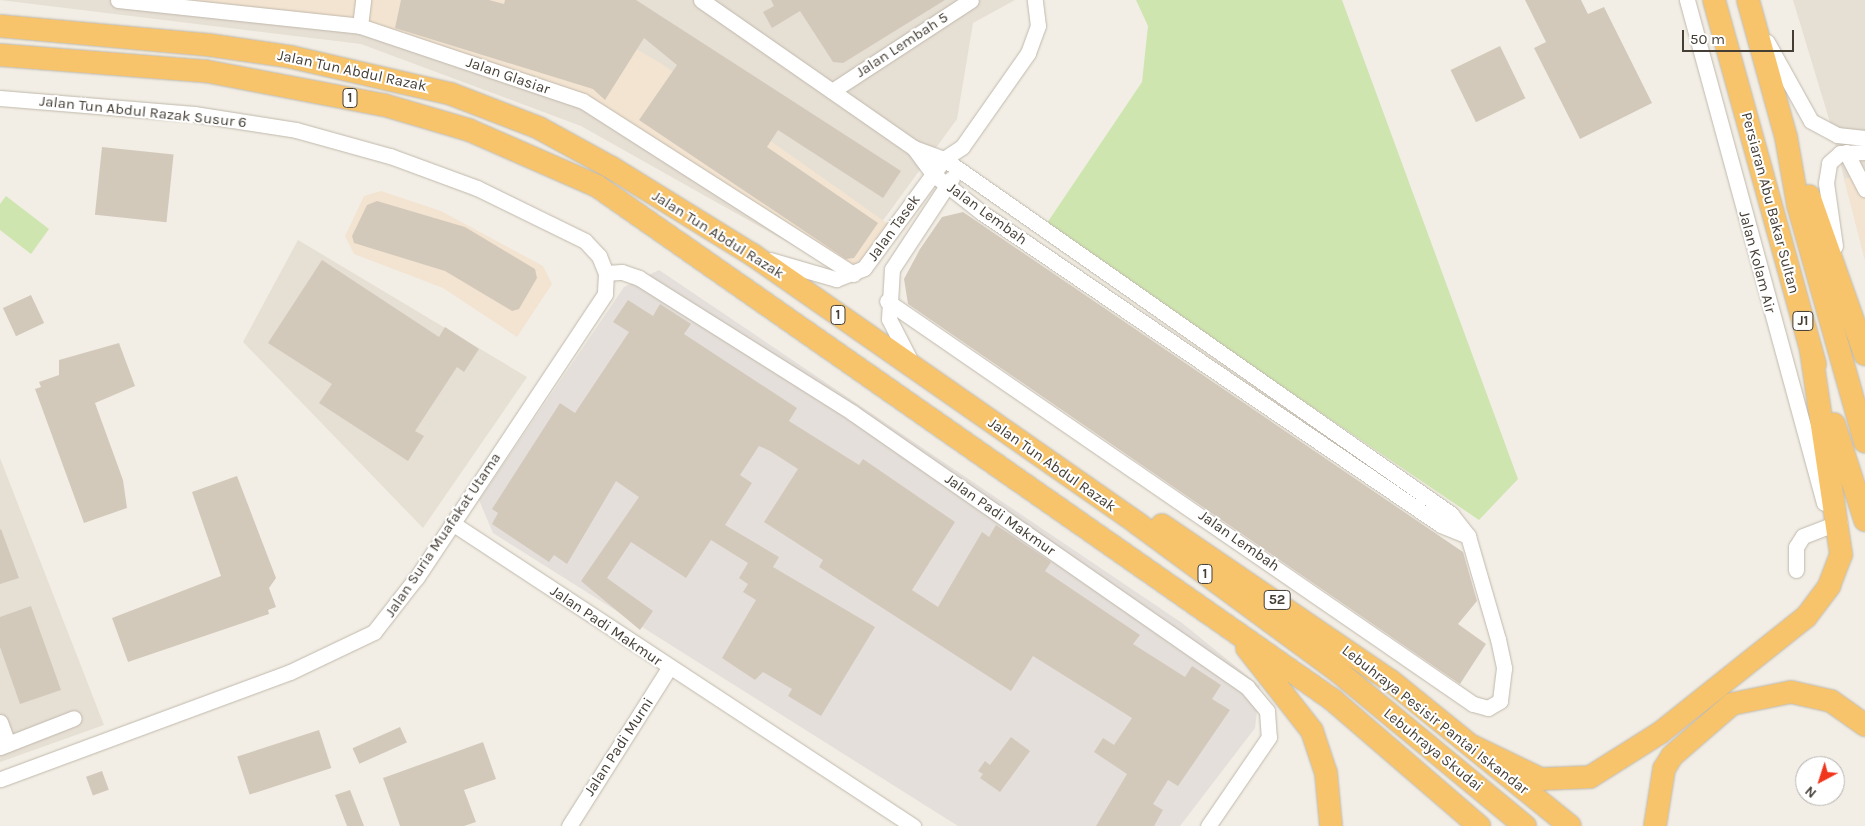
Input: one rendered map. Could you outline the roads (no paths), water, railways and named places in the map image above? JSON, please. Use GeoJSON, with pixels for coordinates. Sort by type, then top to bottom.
{"type":"FeatureCollection","features":[{"type":"Feature","properties":{"kind":"highway","name":"Persiaran Abu Bakar Sultan"},"geometry":{"type":"LineString","coordinates":[[1714,0],[1811,351],[1865,520]]}},
{"type":"Feature","properties":{"kind":"highway","name":"Persiaran Abu Bakar Sultan"},"geometry":{"type":"LineString","coordinates":[[1750,6],[1786,137],[1798,206],[1865,442]]}},
{"type":"Feature","properties":{"kind":"highway","name":"Jalan Tun Abdul Razak"},"geometry":{"type":"LineString","coordinates":[[0,26],[252,51],[451,94],[539,128],[612,168],[753,255],[924,374],[1340,673]]}},
{"type":"Feature","properties":{"kind":"highway","name":"Jalan Tun Abdul Razak"},"geometry":{"type":"LineString","coordinates":[[0,55],[260,78],[428,116],[535,155],[635,211],[1208,612]]}},
{"type":"Feature","properties":{"kind":"highway"},"geometry":{"type":"LineString","coordinates":[[1786,137],[1839,272],[1865,354]]}},
{"type":"Feature","properties":{"kind":"highway"},"geometry":{"type":"LineString","coordinates":[[1472,746],[1541,780],[1574,780],[1607,770],[1763,655],[1806,617],[1837,570],[1841,554],[1834,523],[1811,351]]}},
{"type":"Feature","properties":{"kind":"highway","name":"Lebuhraya Pesisir Pantai Iskandar"},"geometry":{"type":"LineString","coordinates":[[1068,477],[1143,512],[1273,598],[1390,681],[1570,826]]}},
{"type":"Feature","properties":{"kind":"highway"},"geometry":{"type":"LineString","coordinates":[[1208,612],[1333,700],[1479,826]]}},
{"type":"Feature","properties":{"kind":"highway","name":"1"},"geometry":{"type":"LineString","coordinates":[[1208,612],[1261,664],[1312,731],[1326,773],[1331,826]]}},
{"type":"Feature","properties":{"kind":"highway","name":"Lebuhraya Skudai"},"geometry":{"type":"LineString","coordinates":[[1340,673],[1526,826]]}},
{"type":"Feature","properties":{"kind":"highway"},"geometry":{"type":"LineString","coordinates":[[1655,826],[1664,769],[1672,756],[1732,704],[1791,692],[1831,702],[1865,725]]}},
{"type":"Feature","properties":{"kind":"street","name":"Jalan Glasiar"},"geometry":{"type":"LineString","coordinates":[[118,0],[360,26],[583,102],[853,274]]}},
{"type":"Feature","properties":{"kind":"street"},"geometry":{"type":"LineString","coordinates":[[360,26],[363,0]]}},
{"type":"Feature","properties":{"kind":"street","name":"Jalan Lembah"},"geometry":{"type":"LineString","coordinates":[[701,0],[914,148],[944,159],[1157,311],[1451,514],[1468,536],[1504,668],[1504,695],[1488,708],[1473,704],[887,302]]}},
{"type":"Feature","properties":{"kind":"street","name":"Jalan Lembah 5"},"geometry":{"type":"LineString","coordinates":[[832,91],[971,0]]}},
{"type":"Feature","properties":{"kind":"street","name":"Jalan Tasek"},"geometry":{"type":"LineString","coordinates":[[753,255],[836,279],[853,274],[874,258],[944,159],[962,148],[1028,53],[1038,26],[1036,0]]}},
{"type":"Feature","properties":{"kind":"street","name":"Jalan Kolam Air"},"geometry":{"type":"LineString","coordinates":[[1687,0],[1834,523]]}},
{"type":"Feature","properties":{"kind":"street"},"geometry":{"type":"LineString","coordinates":[[1750,6],[1801,106],[1824,131],[1865,138]]}},
{"type":"Feature","properties":{"kind":"street","name":"Jalan Tun Abdul Razak Susur 6"},"geometry":{"type":"LineString","coordinates":[[0,98],[194,114],[296,130],[390,156],[476,188],[585,241],[599,256],[606,273]]}},
{"type":"Feature","properties":{"kind":"street","name":"Jalan Lembah"},"geometry":{"type":"LineString","coordinates":[[914,148],[933,174],[947,185],[1332,452],[1441,525],[1468,536]]}},
{"type":"Feature","properties":{"kind":"street","name":"Jalan Tasek"},"geometry":{"type":"LineString","coordinates":[[924,374],[892,332],[887,302],[892,269],[958,169],[962,148]]}},
{"type":"Feature","properties":{"kind":"street"},"geometry":{"type":"LineString","coordinates":[[1839,272],[1826,174],[1840,155],[1865,152]]}},
{"type":"Feature","properties":{"kind":"street"},"geometry":{"type":"LineString","coordinates":[[1840,155],[1865,189]]}},
{"type":"Feature","properties":{"kind":"street","name":"Jalan Padi Makmur"},"geometry":{"type":"LineString","coordinates":[[606,273],[622,272],[639,278],[853,413],[1247,687],[1267,711],[1269,737],[1208,826]]}},
{"type":"Feature","properties":{"kind":"street","name":"Jalan Suria Muafakat Utama"},"geometry":{"type":"LineString","coordinates":[[0,779],[348,648],[374,632],[416,578],[605,294],[606,273]]}},
{"type":"Feature","properties":{"kind":"street"},"geometry":{"type":"LineString","coordinates":[[1147,325],[1157,311]]}},
{"type":"Feature","properties":{"kind":"street"},"geometry":{"type":"LineString","coordinates":[[1332,452],[1342,438]]}},
{"type":"Feature","properties":{"kind":"street","name":"Jalan Padi Makmur"},"geometry":{"type":"LineString","coordinates":[[452,523],[669,668],[913,826]]}},
{"type":"Feature","properties":{"kind":"street"},"geometry":{"type":"LineString","coordinates":[[1796,570],[1796,547],[1803,536],[1834,523]]}},
{"type":"Feature","properties":{"kind":"street","name":"Jalan Padi Murni"},"geometry":{"type":"LineString","coordinates":[[569,826],[669,668]]}},
{"type":"Feature","properties":{"kind":"street"},"geometry":{"type":"LineString","coordinates":[[0,722],[4,745],[74,718]]}}]}
